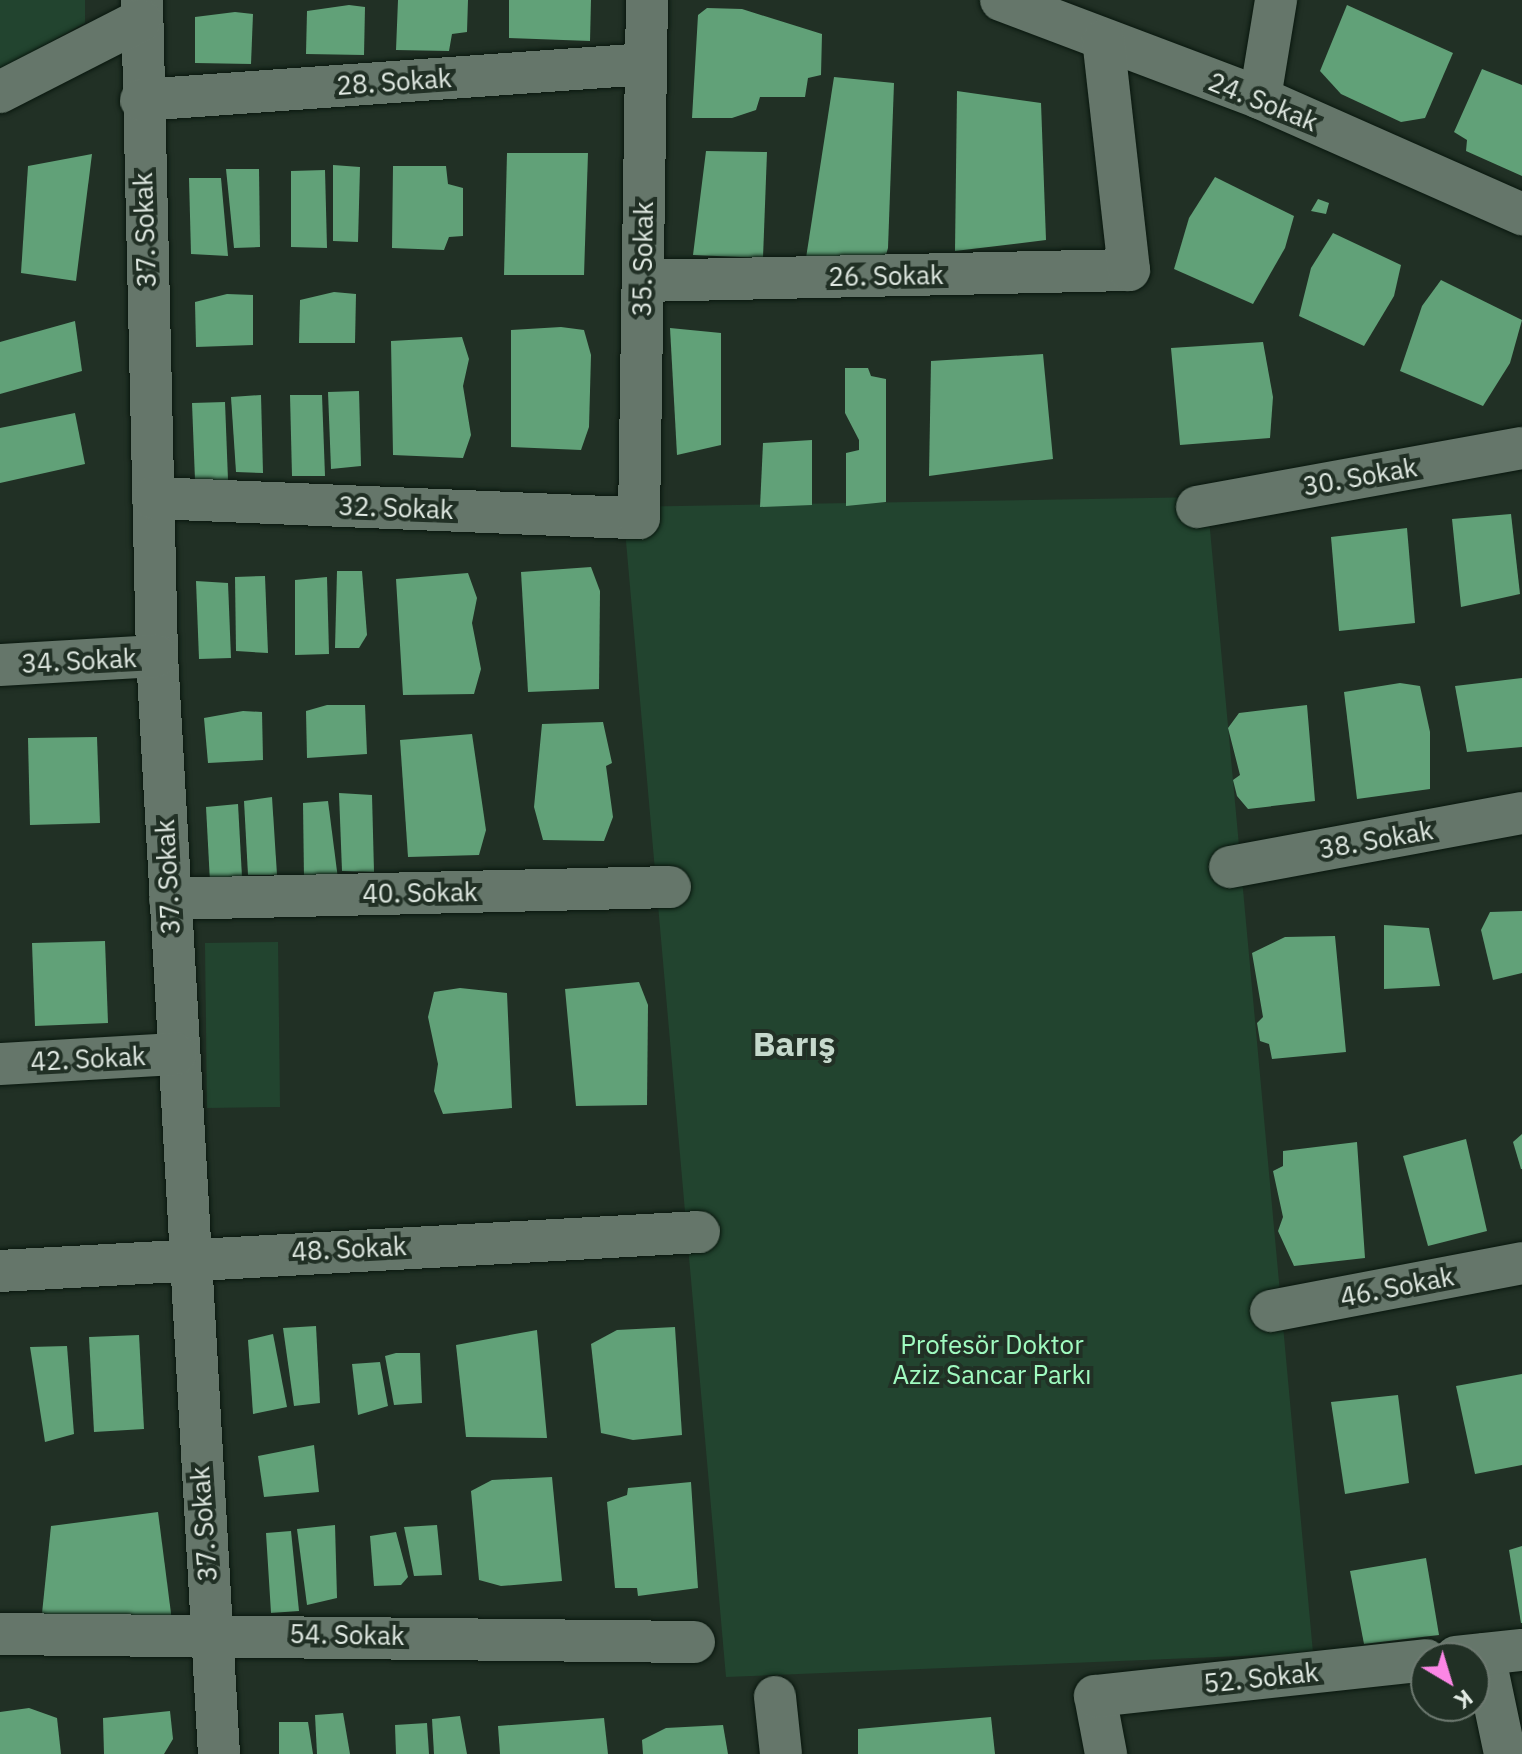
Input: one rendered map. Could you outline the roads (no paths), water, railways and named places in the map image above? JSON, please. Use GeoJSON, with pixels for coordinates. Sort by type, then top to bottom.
{"type":"FeatureCollection","features":[{"type":"Feature","properties":{"kind":"street","name":"35. Sokak"},"geometry":{"type":"LineString","coordinates":[[639,518],[647,0]]}},
{"type":"Feature","properties":{"kind":"street"},"geometry":{"type":"LineString","coordinates":[[1260,98],[1276,0]]}},
{"type":"Feature","properties":{"kind":"street","name":"24. Sokak"},"geometry":{"type":"LineString","coordinates":[[1019,3],[1103,40],[1260,98],[1522,214]]}},
{"type":"Feature","properties":{"kind":"street"},"geometry":{"type":"LineString","coordinates":[[0,92],[141,10]]}},
{"type":"Feature","properties":{"kind":"street","name":"37. Sokak"},"geometry":{"type":"LineString","coordinates":[[141,10],[157,656],[187,1256],[219,1754]]}},
{"type":"Feature","properties":{"kind":"street","name":"26. Sokak"},"geometry":{"type":"LineString","coordinates":[[643,281],[1129,270],[1103,40]]}},
{"type":"Feature","properties":{"kind":"street","name":"28. Sokak"},"geometry":{"type":"LineString","coordinates":[[141,100],[646,64]]}},
{"type":"Feature","properties":{"kind":"street","name":"30. Sokak"},"geometry":{"type":"LineString","coordinates":[[1197,507],[1522,448]]}},
{"type":"Feature","properties":{"kind":"street","name":"32. Sokak"},"geometry":{"type":"LineString","coordinates":[[153,498],[639,518]]}},
{"type":"Feature","properties":{"kind":"street","name":"34. Sokak"},"geometry":{"type":"LineString","coordinates":[[0,665],[157,656]]}},
{"type":"Feature","properties":{"kind":"street","name":"38. Sokak"},"geometry":{"type":"LineString","coordinates":[[1230,867],[1522,813]]}},
{"type":"Feature","properties":{"kind":"street","name":"40. Sokak"},"geometry":{"type":"LineString","coordinates":[[170,899],[670,887]]}},
{"type":"Feature","properties":{"kind":"street","name":"42. Sokak"},"geometry":{"type":"LineString","coordinates":[[0,1064],[176,1054]]}},
{"type":"Feature","properties":{"kind":"street","name":"48. Sokak"},"geometry":{"type":"LineString","coordinates":[[0,1271],[187,1256],[699,1232]]}},
{"type":"Feature","properties":{"kind":"street","name":"46. Sokak"},"geometry":{"type":"LineString","coordinates":[[1271,1311],[1522,1263]]}},
{"type":"Feature","properties":{"kind":"street","name":"54. Sokak"},"geometry":{"type":"LineString","coordinates":[[0,1634],[211,1632],[694,1642]]}},
{"type":"Feature","properties":{"kind":"street","name":"52. Sokak"},"geometry":{"type":"LineString","coordinates":[[1106,1754],[1095,1696],[1410,1662]]}},
{"type":"Feature","properties":{"kind":"street"},"geometry":{"type":"LineString","coordinates":[[1490,1679],[1505,1754]]}},
{"type":"Feature","properties":{"kind":"street"},"geometry":{"type":"LineString","coordinates":[[775,1697],[781,1754]]}},
{"type":"Feature","properties":{"kind":"district","name":"Barış"},"geometry":{"type":"Point","coordinates":[794,1044]}},
{"type":"Feature","properties":{"kind":"park label","name":"Profesör Doktor Aziz Sancar Parkı"},"geometry":{"type":"Point","coordinates":[992,1360]}}]}
